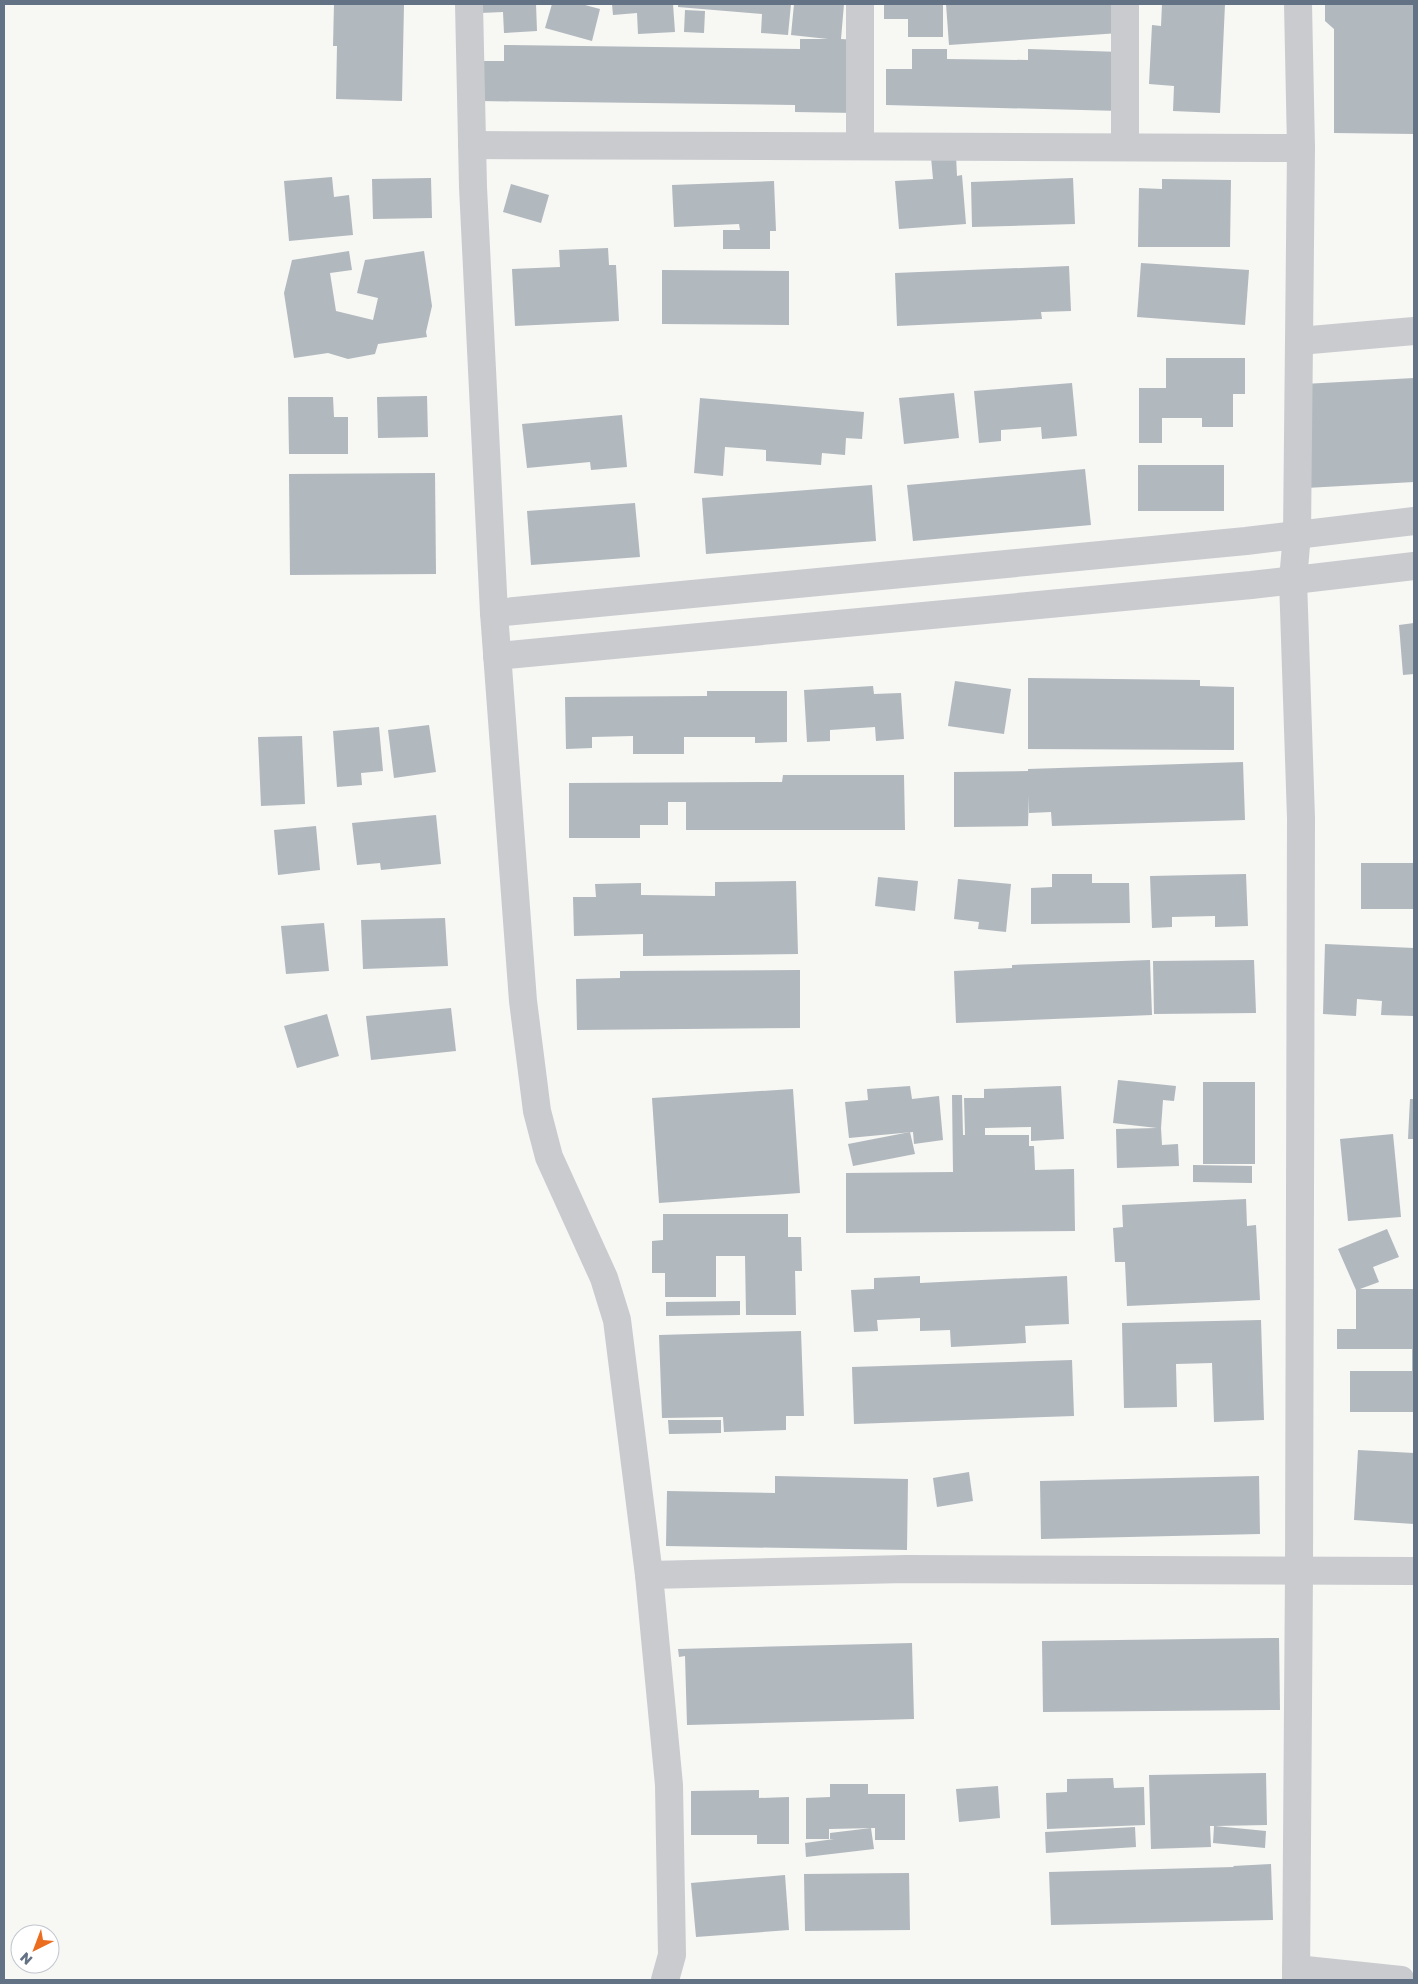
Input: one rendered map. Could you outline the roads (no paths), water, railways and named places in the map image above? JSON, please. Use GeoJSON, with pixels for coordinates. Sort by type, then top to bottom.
{"type":"FeatureCollection","features":[{"type":"Feature","properties":{"kind":"street"},"geometry":{"type":"LineString","coordinates":[[469,4],[472,145],[494,612],[523,1001],[537,1111],[549,1156],[604,1278],[617,1320],[649,1575],[669,1785],[672,1955],[665,1980]]}},
{"type":"Feature","properties":{"kind":"street"},"geometry":{"type":"LineString","coordinates":[[860,4],[860,146]]}},
{"type":"Feature","properties":{"kind":"street"},"geometry":{"type":"LineString","coordinates":[[1125,4],[1125,147]]}},
{"type":"Feature","properties":{"kind":"street"},"geometry":{"type":"LineString","coordinates":[[1298,4],[1301,148],[1297,534],[1293,580],[1300,818],[1299,1570],[1296,1975],[1401,1980]]}},
{"type":"Feature","properties":{"kind":"street"},"geometry":{"type":"LineString","coordinates":[[472,145],[1301,148]]}},
{"type":"Feature","properties":{"kind":"street"},"geometry":{"type":"LineString","coordinates":[[1299,341],[1414,331]]}},
{"type":"Feature","properties":{"kind":"street"},"geometry":{"type":"LineString","coordinates":[[494,612],[1246,541],[1414,521]]}},
{"type":"Feature","properties":{"kind":"street"},"geometry":{"type":"LineString","coordinates":[[497,656],[1293,580],[1414,566]]}},
{"type":"Feature","properties":{"kind":"street"},"geometry":{"type":"LineString","coordinates":[[649,1575],[906,1569],[1414,1571]]}}]}
